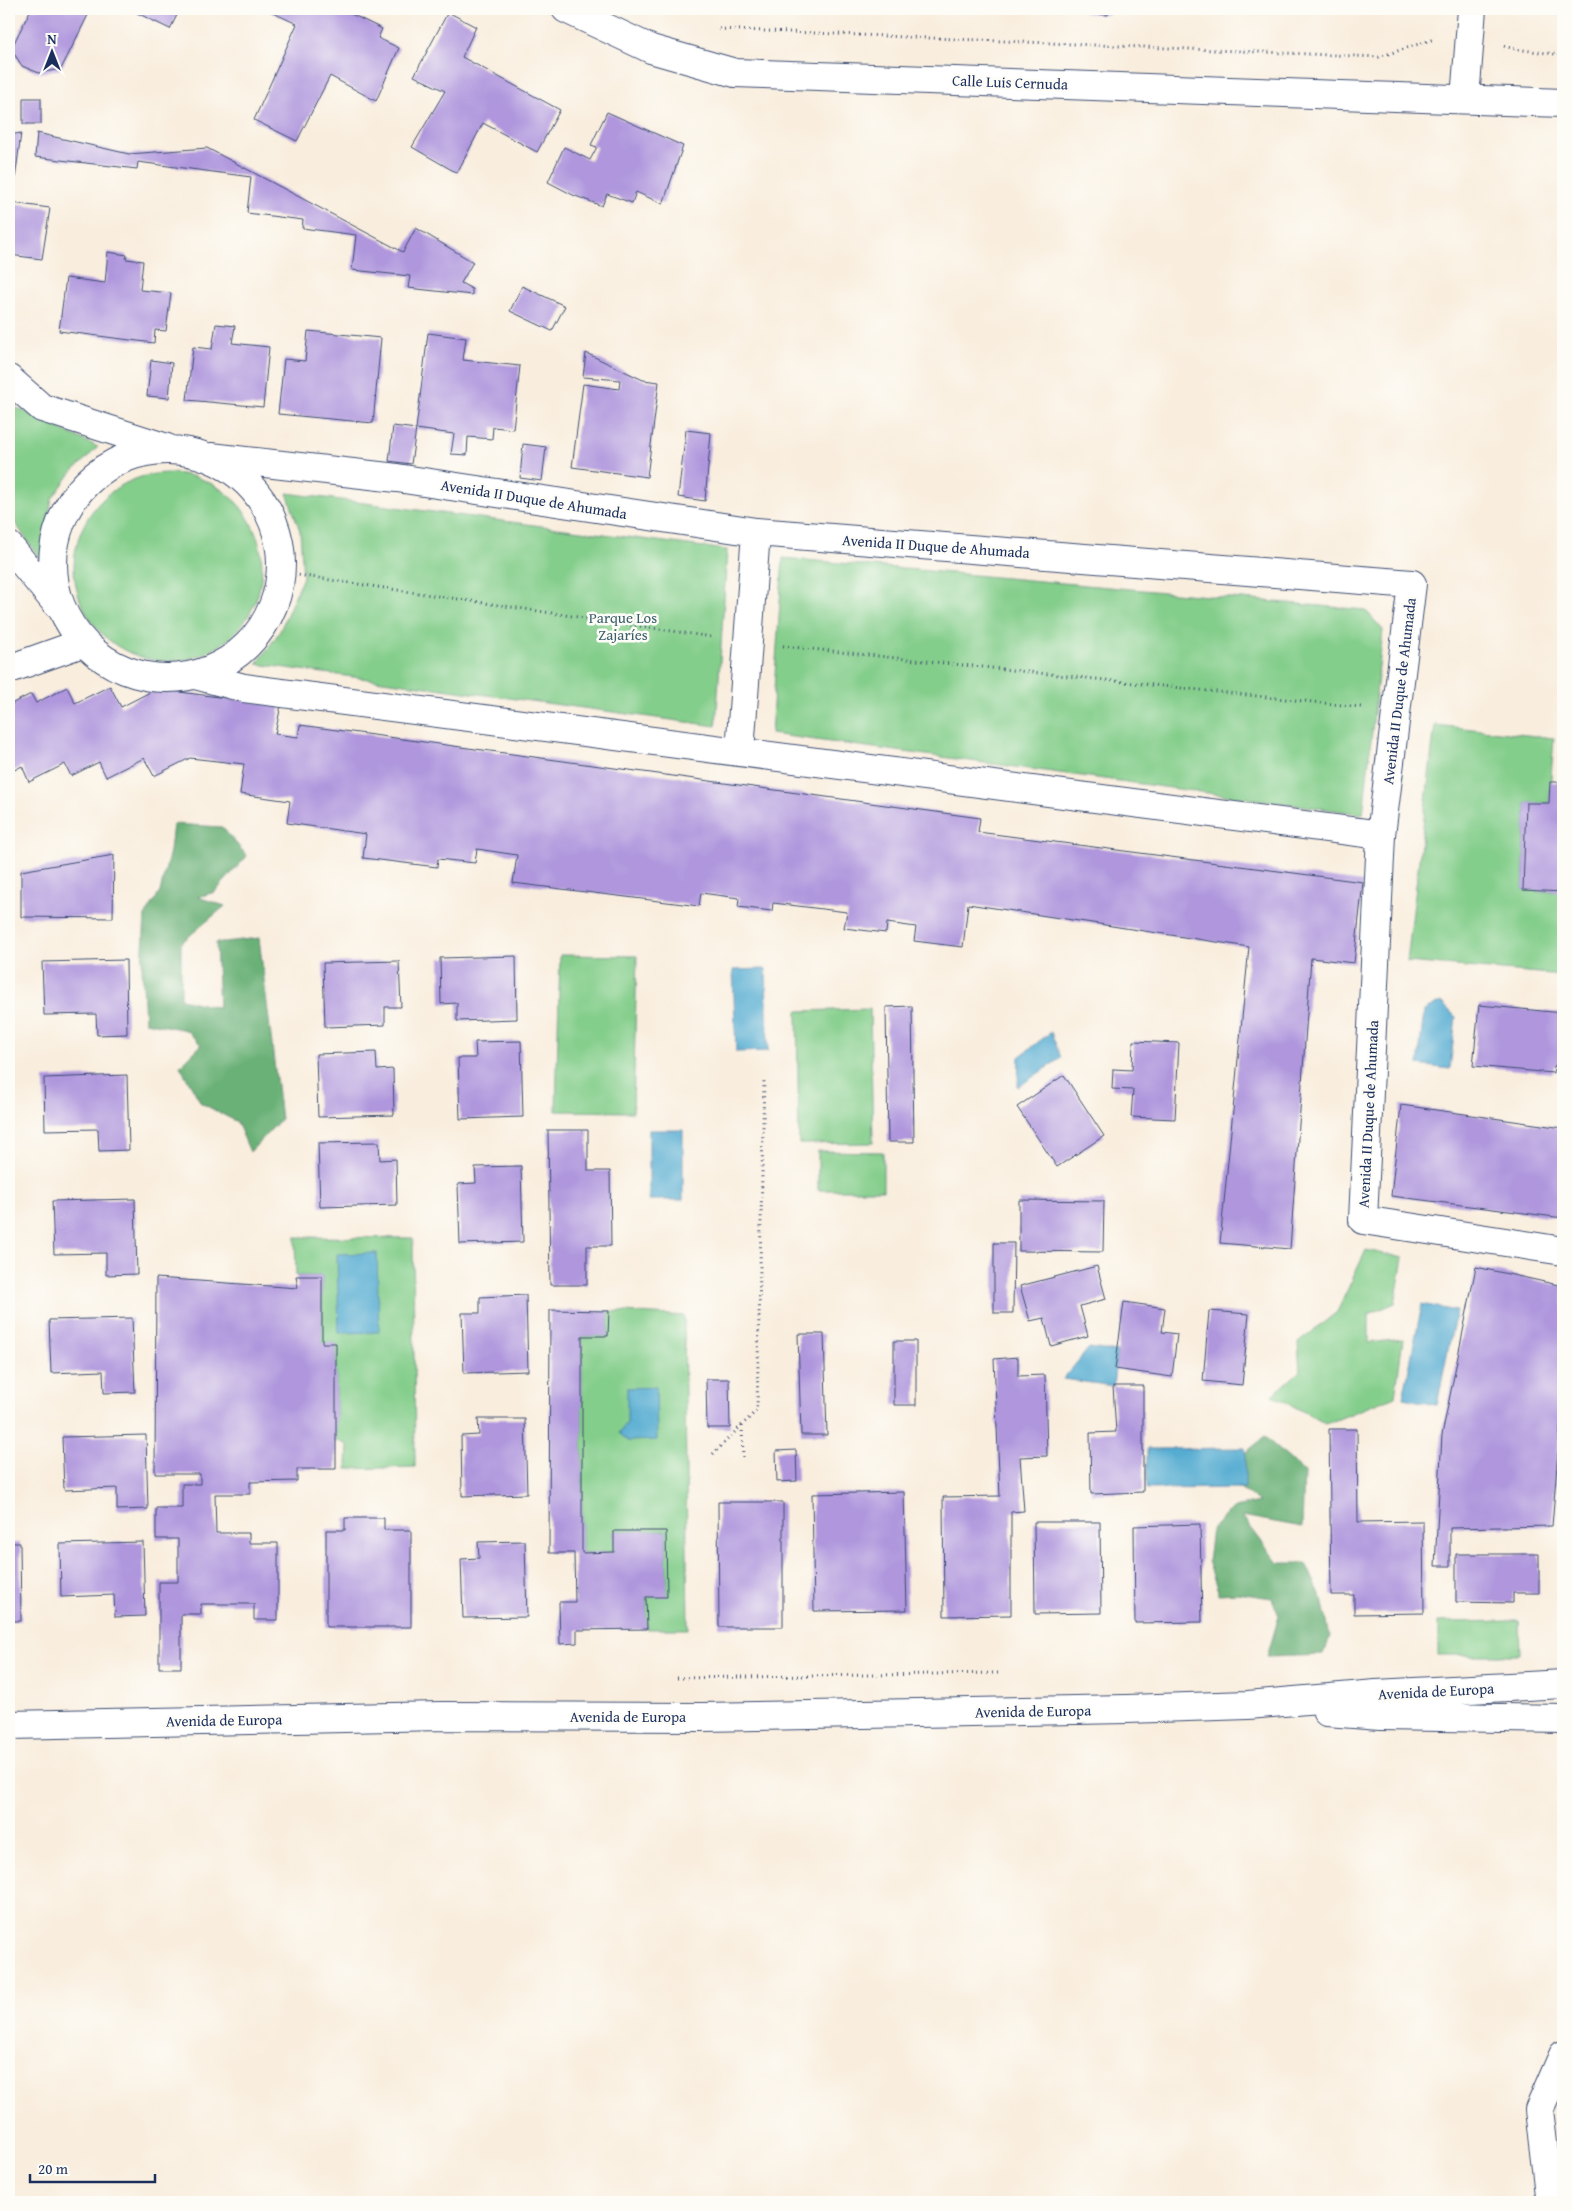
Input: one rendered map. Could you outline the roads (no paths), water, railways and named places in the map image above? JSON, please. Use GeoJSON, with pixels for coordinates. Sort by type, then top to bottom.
{"type":"FeatureCollection","features":[{"type":"Feature","properties":{"kind":"street","name":"Calle Luis Cernuda"},"geometry":{"type":"LineString","coordinates":[[566,9],[651,49],[735,73],[1563,103]]}},
{"type":"Feature","properties":{"kind":"street"},"geometry":{"type":"LineString","coordinates":[[1465,99],[1472,9]]}},
{"type":"Feature","properties":{"kind":"street"},"geometry":{"type":"LineString","coordinates":[[9,379],[42,408],[168,448],[211,458],[247,480],[271,514],[284,573],[278,593],[261,629],[232,658],[195,675]]}},
{"type":"Feature","properties":{"kind":"street"},"geometry":{"type":"LineString","coordinates":[[60,608],[51,567],[59,522],[84,483],[122,458],[168,448]]}},
{"type":"Feature","properties":{"kind":"street","name":"Avenida II Duque de Ahumada"},"geometry":{"type":"LineString","coordinates":[[211,458],[397,478],[756,532],[1412,584],[1382,835],[1363,1220],[1563,1251]]}},
{"type":"Feature","properties":{"kind":"street"},"geometry":{"type":"LineString","coordinates":[[740,751],[756,532]]}},
{"type":"Feature","properties":{"kind":"street"},"geometry":{"type":"LineString","coordinates":[[9,546],[60,608],[82,643],[116,667],[155,678],[195,675],[244,688],[1382,835]]}},
{"type":"Feature","properties":{"kind":"street"},"geometry":{"type":"LineString","coordinates":[[9,669],[82,643]]}},
{"type":"Feature","properties":{"kind":"street","name":"Avenida de Europa"},"geometry":{"type":"LineString","coordinates":[[9,1725],[441,1716],[721,1716],[1248,1705],[1376,1694],[1563,1684]]}},
{"type":"Feature","properties":{"kind":"street","name":"Avenida de Europa"},"geometry":{"type":"LineString","coordinates":[[1248,1705],[1380,1716],[1563,1719]]}},
{"type":"Feature","properties":{"kind":"street"},"geometry":{"type":"LineString","coordinates":[[1550,2202],[1539,2110],[1563,2055]]}},
{"type":"Feature","properties":{"kind":"water"},"geometry":{"type":"Polygon","coordinates":[[[766,969],[768,1051],[736,1052],[733,970],[766,969]]]}},
{"type":"Feature","properties":{"kind":"water"},"geometry":{"type":"Polygon","coordinates":[[[1441,1002],[1456,1017],[1450,1069],[1418,1065],[1424,1011],[1441,1002]]]}},
{"type":"Feature","properties":{"kind":"water"},"geometry":{"type":"Polygon","coordinates":[[[1051,1032],[1061,1058],[1018,1087],[1019,1057],[1051,1032]]]}},
{"type":"Feature","properties":{"kind":"water"},"geometry":{"type":"Polygon","coordinates":[[[649,1130],[683,1130],[683,1200],[649,1200],[649,1130]]]}},
{"type":"Feature","properties":{"kind":"water"},"geometry":{"type":"Polygon","coordinates":[[[377,1253],[379,1332],[339,1333],[337,1254],[377,1253]]]}},
{"type":"Feature","properties":{"kind":"water"},"geometry":{"type":"Polygon","coordinates":[[[1422,1304],[1456,1311],[1437,1405],[1403,1398],[1422,1304]]]}},
{"type":"Feature","properties":{"kind":"water"},"geometry":{"type":"Polygon","coordinates":[[[1089,1348],[1117,1352],[1113,1386],[1063,1379],[1089,1348]]]}},
{"type":"Feature","properties":{"kind":"water"},"geometry":{"type":"Polygon","coordinates":[[[656,1387],[657,1440],[628,1441],[619,1433],[627,1423],[627,1388],[656,1387]]]}},
{"type":"Feature","properties":{"kind":"water"},"geometry":{"type":"Polygon","coordinates":[[[1245,1448],[1245,1488],[1147,1489],[1147,1449],[1245,1448]]]}},
{"type":"Feature","properties":{"kind":"park label","name":"Parque Los Zajaríes"},"geometry":{"type":"Point","coordinates":[623,626]}}]}
